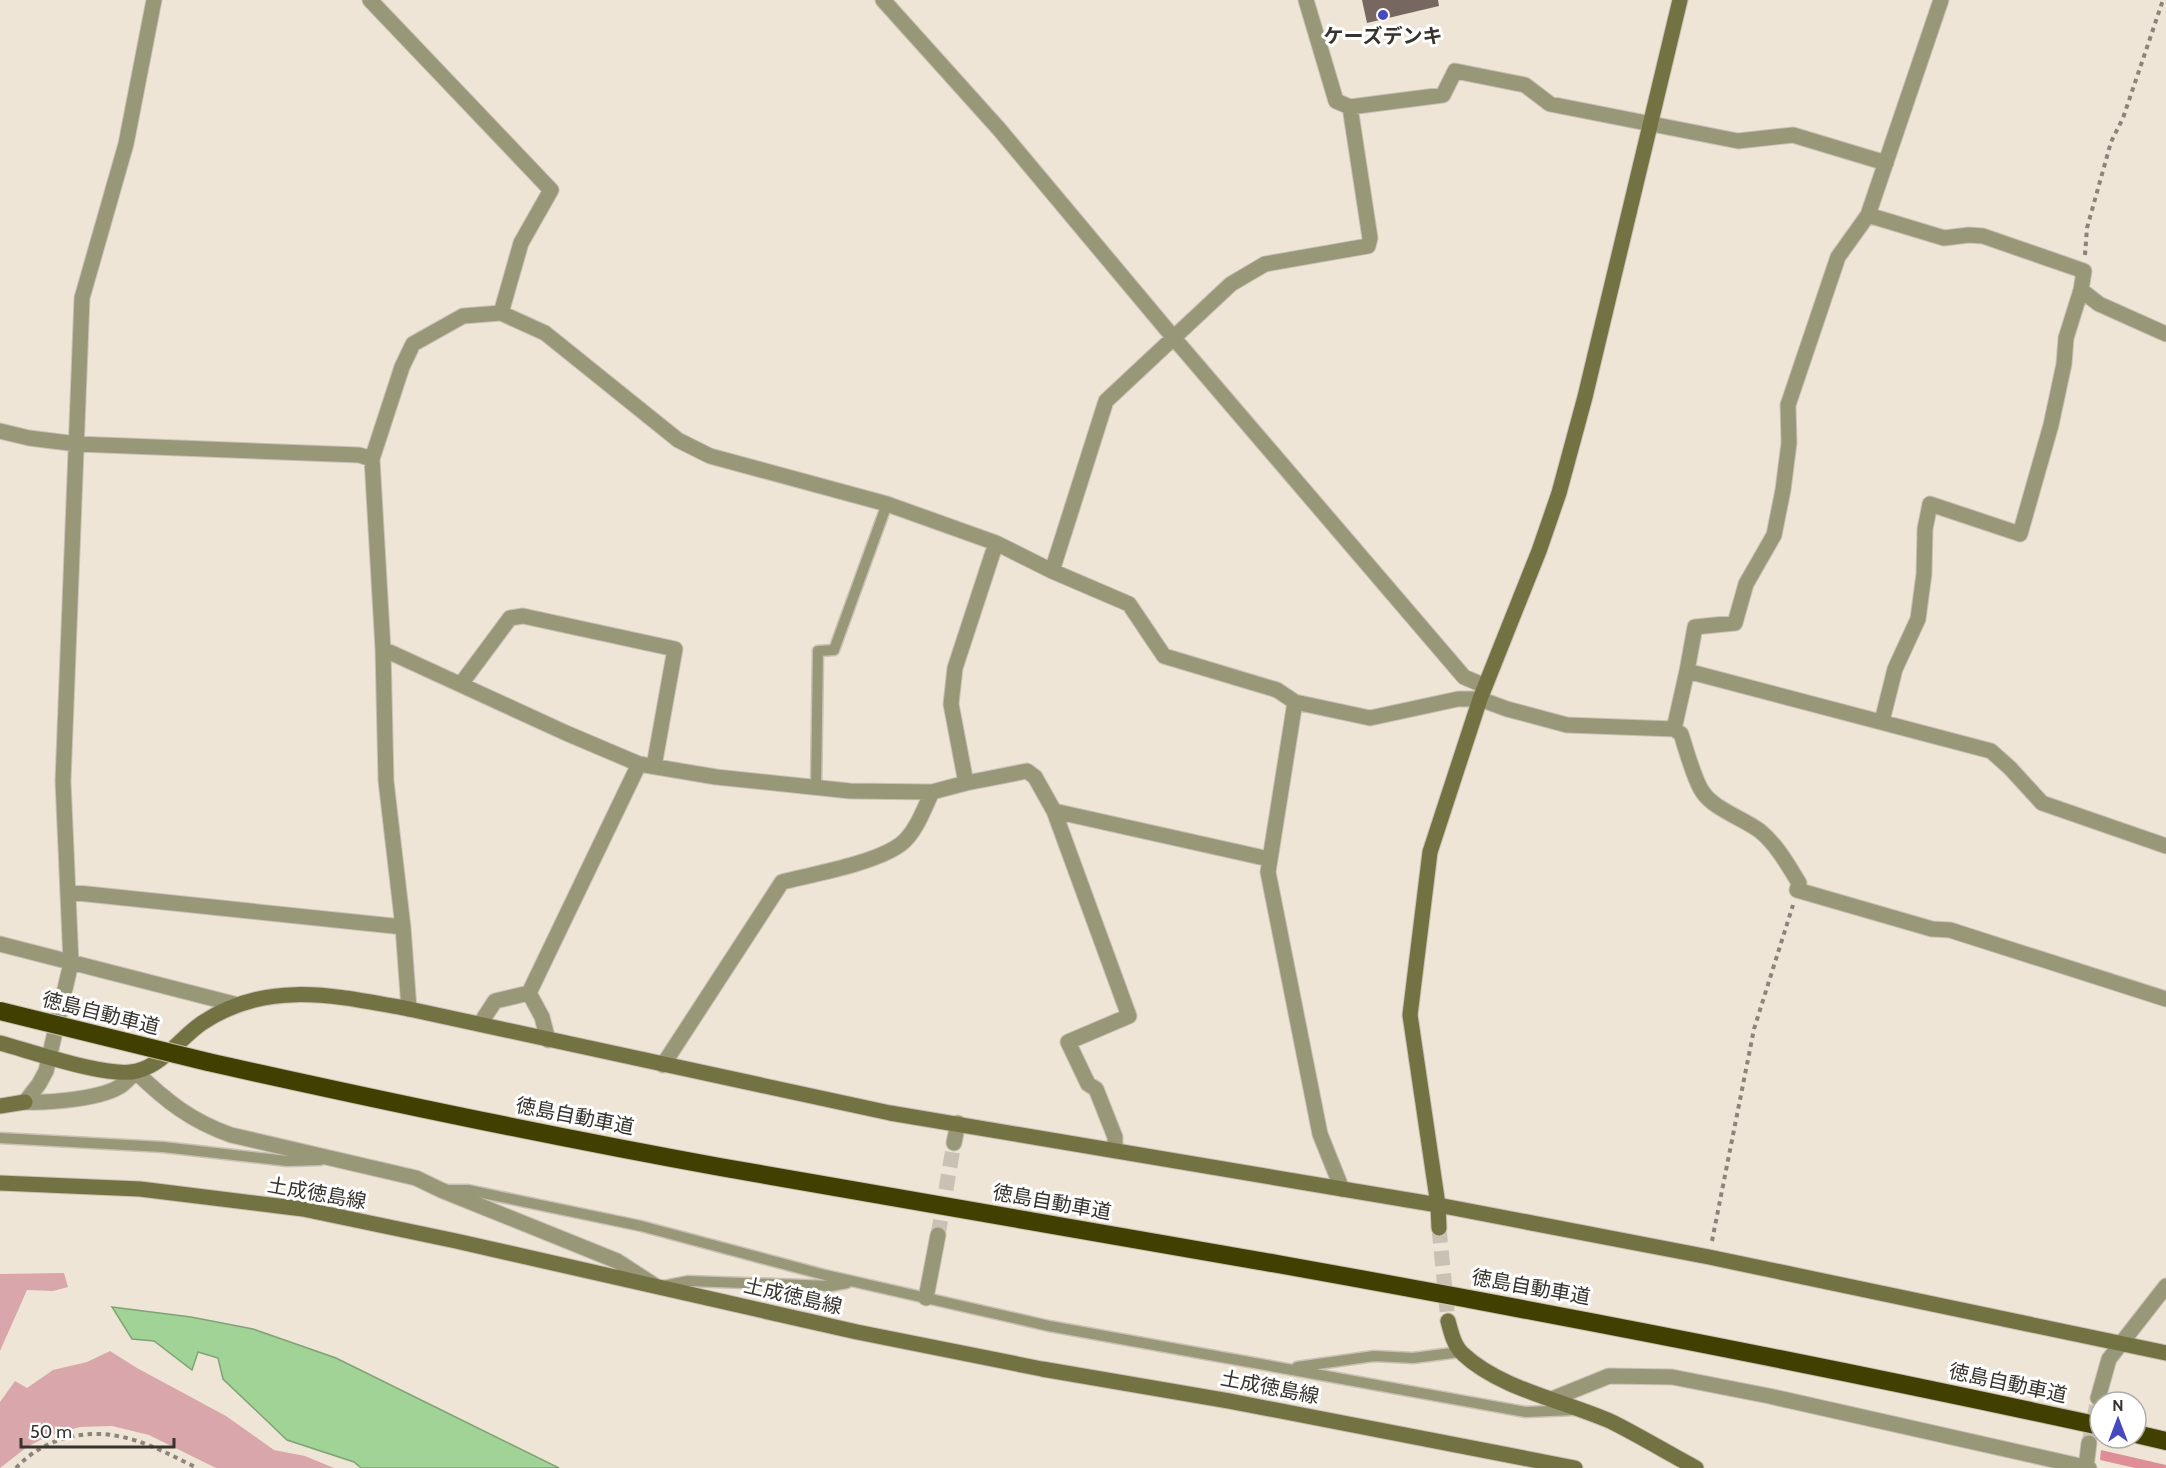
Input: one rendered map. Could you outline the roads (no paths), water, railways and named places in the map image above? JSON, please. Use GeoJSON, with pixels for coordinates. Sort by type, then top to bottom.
{"type":"FeatureCollection","features":[{"type":"Feature","properties":{"kind":"highway","name":"徳島自動車道"},"geometry":{"type":"LineString","coordinates":[[0,1011],[208,1062],[509,1127],[1600,1323],[1918,1386],[2088,1423]]}},
{"type":"Feature","properties":{"kind":"highway"},"geometry":{"type":"LineString","coordinates":[[2148,1436],[2166,1440]]}},
{"type":"Feature","properties":{"kind":"street"},"geometry":{"type":"LineString","coordinates":[[25,1102],[39,1084],[50,1057],[71,963],[63,781],[82,298],[126,144],[154,0]]}},
{"type":"Feature","properties":{"kind":"street"},"geometry":{"type":"LineString","coordinates":[[370,0],[551,190],[521,243],[501,314]]}},
{"type":"Feature","properties":{"kind":"street"},"geometry":{"type":"LineString","coordinates":[[883,0],[999,129],[1173,338],[1464,677],[1482,692],[1507,709],[1567,724],[1674,729],[1681,734],[1702,792],[1722,809],[1741,818],[1761,832],[1780,853],[1799,884],[1797,890],[1932,929],[1950,930],[2166,999]]}},
{"type":"Feature","properties":{"kind":"street"},"geometry":{"type":"LineString","coordinates":[[1306,0],[1336,101],[1350,107],[1443,95],[1455,71],[1525,85],[1550,104],[1738,141],[1793,135],[1886,163]]}},
{"type":"Feature","properties":{"kind":"street"},"geometry":{"type":"LineString","coordinates":[[1439,1228],[1438,1205],[1410,1015],[1430,852],[1482,692],[1539,551],[1558,493],[1585,397],[1680,0]]}},
{"type":"Feature","properties":{"kind":"street"},"geometry":{"type":"LineString","coordinates":[[1674,729],[1695,627],[1736,623],[1746,584],[1774,535],[1789,443],[1788,405],[1838,257],[1868,215],[1941,0]]}},
{"type":"Feature","properties":{"kind":"street"},"geometry":{"type":"LineString","coordinates":[[1052,571],[1106,401],[1231,284],[1265,264],[1368,246],[1370,238],[1350,107]]}},
{"type":"Feature","properties":{"kind":"street"},"geometry":{"type":"LineString","coordinates":[[1868,215],[1944,238],[1983,236],[2084,271],[2081,291],[2066,338],[2064,364],[2051,425],[2020,534],[1930,504],[1925,529],[1924,574],[1918,619],[1895,669],[1882,721]]}},
{"type":"Feature","properties":{"kind":"street"},"geometry":{"type":"LineString","coordinates":[[2081,291],[2099,304],[2166,334]]}},
{"type":"Feature","properties":{"kind":"street"},"geometry":{"type":"LineString","coordinates":[[409,1009],[403,927],[386,781],[383,649],[372,459],[402,367],[413,344],[463,316],[501,314],[545,333],[678,440],[710,456],[887,504],[996,543],[1052,571],[1129,604],[1164,656],[1277,690],[1294,702],[1370,718],[1482,692]]}},
{"type":"Feature","properties":{"kind":"street"},"geometry":{"type":"LineString","coordinates":[[0,431],[29,438],[77,444],[359,455],[372,459]]}},
{"type":"Feature","properties":{"kind":"street"},"geometry":{"type":"LineString","coordinates":[[966,783],[951,704],[952,692],[956,668],[996,543]]}},
{"type":"Feature","properties":{"kind":"street"},"geometry":{"type":"LineString","coordinates":[[461,684],[510,618],[523,616],[675,649],[646,765],[529,993],[495,1001],[480,1024]]}},
{"type":"Feature","properties":{"kind":"street"},"geometry":{"type":"LineString","coordinates":[[383,649],[566,733],[646,765],[716,777],[850,792],[932,792],[1027,771],[1035,777],[1054,812],[1129,1016],[1068,1042],[1088,1084],[1096,1089],[1115,1137],[1115,1149]]}},
{"type":"Feature","properties":{"kind":"street"},"geometry":{"type":"LineString","coordinates":[[1687,671],[1991,751],[2042,803],[2166,846]]}},
{"type":"Feature","properties":{"kind":"street"},"geometry":{"type":"LineString","coordinates":[[1294,702],[1268,872],[1320,1134],[1342,1189]]}},
{"type":"Feature","properties":{"kind":"street"},"geometry":{"type":"LineString","coordinates":[[663,1065],[782,882],[869,860],[902,844],[914,827],[932,792]]}},
{"type":"Feature","properties":{"kind":"street"},"geometry":{"type":"LineString","coordinates":[[1054,812],[1269,859]]}},
{"type":"Feature","properties":{"kind":"street"},"geometry":{"type":"LineString","coordinates":[[68,892],[403,927]]}},
{"type":"Feature","properties":{"kind":"street"},"geometry":{"type":"LineString","coordinates":[[0,944],[238,1005]]}},
{"type":"Feature","properties":{"kind":"street"},"geometry":{"type":"LineString","coordinates":[[529,993],[542,1017],[548,1040]]}},
{"type":"Feature","properties":{"kind":"street"},"geometry":{"type":"LineString","coordinates":[[0,1106],[91,1096],[120,1086],[136,1072],[159,1061],[202,1023],[238,1005],[284,994],[334,995],[480,1024],[890,1113],[1438,1205],[1709,1257],[2166,1353]]}},
{"type":"Feature","properties":{"kind":"street"},"geometry":{"type":"LineString","coordinates":[[0,1043],[96,1069],[136,1072],[178,1110],[212,1128],[231,1135],[416,1178],[617,1261],[657,1287]]}},
{"type":"Feature","properties":{"kind":"street"},"geometry":{"type":"LineString","coordinates":[[954,1143],[958,1124]]}},
{"type":"Feature","properties":{"kind":"street","name":"土成徳島線"},"geometry":{"type":"LineString","coordinates":[[0,1183],[140,1189],[303,1209],[456,1241],[857,1332],[1030,1367],[1229,1401],[1575,1468]]}},
{"type":"Feature","properties":{"kind":"street"},"geometry":{"type":"LineString","coordinates":[[926,1298],[938,1235]]}},
{"type":"Feature","properties":{"kind":"street"},"geometry":{"type":"LineString","coordinates":[[2100,1390],[2109,1359],[2166,1286]]}},
{"type":"Feature","properties":{"kind":"street"},"geometry":{"type":"LineString","coordinates":[[1448,1321],[1460,1352],[1499,1379],[1611,1422],[1696,1468]]}},
{"type":"Feature","properties":{"kind":"street"},"geometry":{"type":"LineString","coordinates":[[1552,1399],[1610,1376],[1672,1377],[1769,1396],[2087,1468],[2088,1450]]}},
{"type":"Feature","properties":{"kind":"lane"},"geometry":{"type":"LineString","coordinates":[[816,788],[818,651],[834,650],[887,504]]}},
{"type":"Feature","properties":{"kind":"lane"},"geometry":{"type":"LineString","coordinates":[[0,1138],[163,1148],[287,1161],[337,1160]]}},
{"type":"Feature","properties":{"kind":"lane"},"geometry":{"type":"LineString","coordinates":[[441,1190],[468,1190],[641,1226],[855,1282],[1049,1326],[1526,1413],[1580,1410]]}},
{"type":"Feature","properties":{"kind":"lane"},"geometry":{"type":"LineString","coordinates":[[657,1287],[688,1281],[831,1286],[855,1282]]}},
{"type":"Feature","properties":{"kind":"lane"},"geometry":{"type":"LineString","coordinates":[[1285,1369],[1374,1356],[1413,1358],[1460,1352]]}},
{"type":"Feature","properties":{"kind":"tunnel"},"geometry":{"type":"LineString","coordinates":[[938,1235],[954,1143]]}},
{"type":"Feature","properties":{"kind":"tunnel"},"geometry":{"type":"LineString","coordinates":[[1439,1228],[1448,1321]]}},
{"type":"Feature","properties":{"kind":"place","name":"ケーズデンキ"},"geometry":{"type":"Point","coordinates":[1383,15]}}]}
